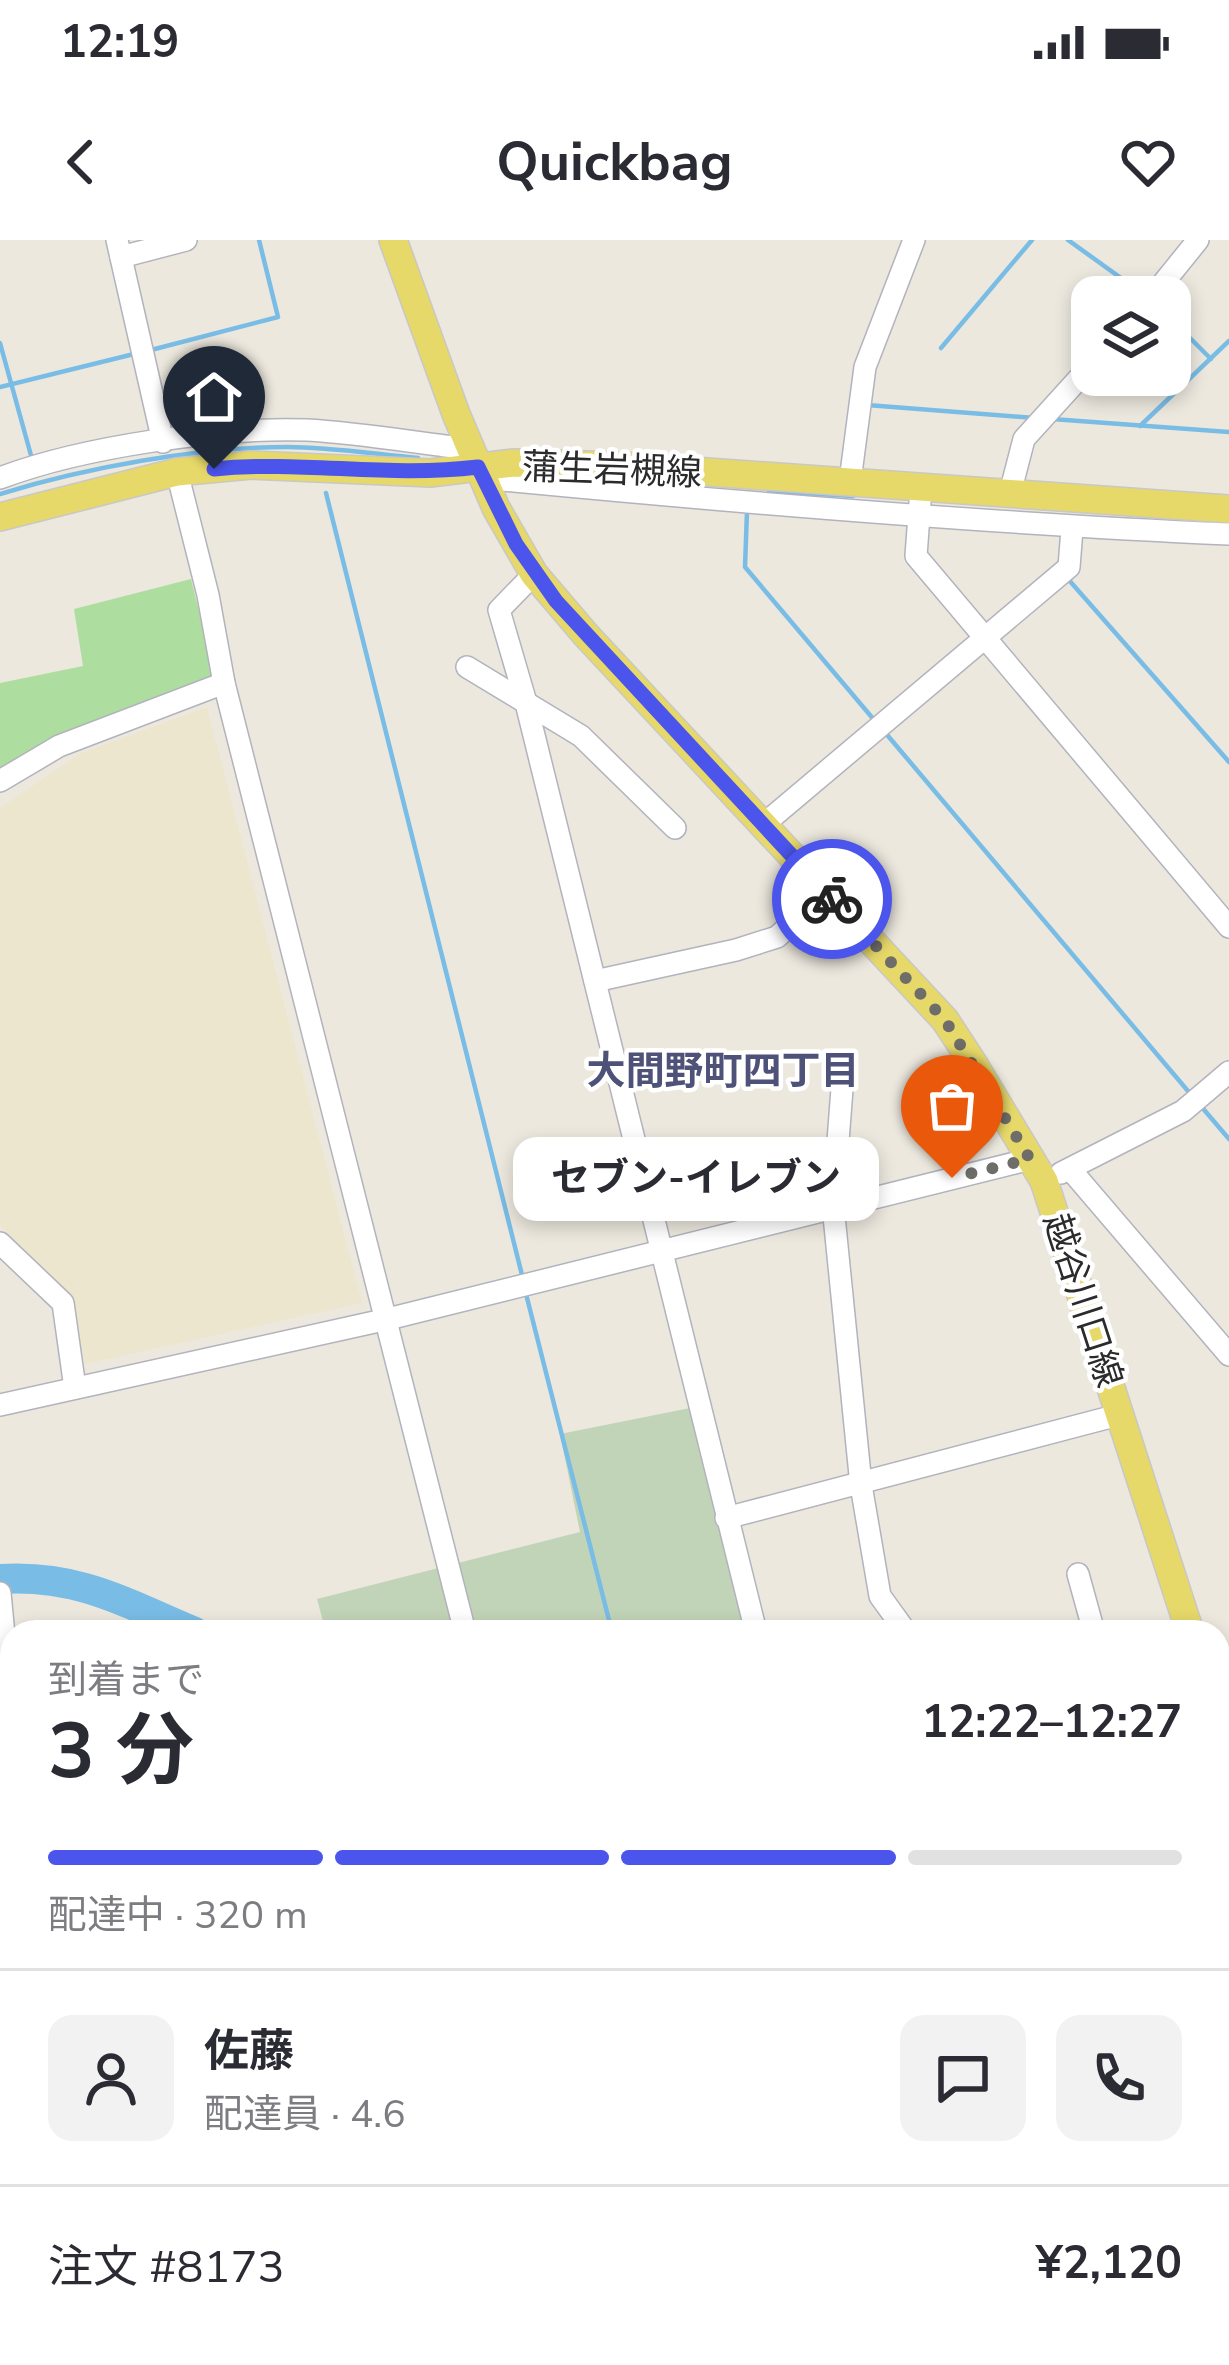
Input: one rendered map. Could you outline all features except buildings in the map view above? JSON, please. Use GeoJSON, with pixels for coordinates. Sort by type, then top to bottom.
{"type":"FeatureCollection","features":[{"type":"Feature","properties":{"kind":"main road","name":"越谷川口線"},"geometry":{"type":"LineString","coordinates":[[393,240],[477,465],[534,574],[945,1020],[1048,1170],[1186,1620]]}},
{"type":"Feature","properties":{"kind":"main road","name":"蒲生岩槻線"},"geometry":{"type":"LineString","coordinates":[[0,517],[178,472],[251,465],[388,473],[570,463],[1010,493],[1229,525]]}},
{"type":"Feature","properties":{"kind":"street"},"geometry":{"type":"LineString","coordinates":[[163,442],[119,248],[186,240]]}},
{"type":"Feature","properties":{"kind":"street"},"geometry":{"type":"LineString","coordinates":[[850,481],[865,367],[914,240]]}},
{"type":"Feature","properties":{"kind":"street"},"geometry":{"type":"LineString","coordinates":[[1169,276],[1198,240]]}},
{"type":"Feature","properties":{"kind":"street"},"geometry":{"type":"LineString","coordinates":[[1010,493],[1024,439],[1071,387]]}},
{"type":"Feature","properties":{"kind":"street"},"geometry":{"type":"LineString","coordinates":[[0,478],[36,464],[237,430],[310,430],[477,465],[919,516],[1072,529],[1229,525]]}},
{"type":"Feature","properties":{"kind":"street"},"geometry":{"type":"LineString","coordinates":[[178,472],[224,683],[462,1620]]}},
{"type":"Feature","properties":{"kind":"street"},"geometry":{"type":"LineString","coordinates":[[921,486],[916,556],[1229,927]]}},
{"type":"Feature","properties":{"kind":"street"},"geometry":{"type":"LineString","coordinates":[[764,824],[1069,567],[1072,529]]}},
{"type":"Feature","properties":{"kind":"street"},"geometry":{"type":"LineString","coordinates":[[534,574],[499,610],[596,981],[753,1620]]}},
{"type":"Feature","properties":{"kind":"street"},"geometry":{"type":"LineString","coordinates":[[467,667],[581,736],[675,828]]}},
{"type":"Feature","properties":{"kind":"street"},"geometry":{"type":"LineString","coordinates":[[0,781],[59,746],[224,683]]}},
{"type":"Feature","properties":{"kind":"street"},"geometry":{"type":"LineString","coordinates":[[596,981],[777,938],[825,892]]}},
{"type":"Feature","properties":{"kind":"street"},"geometry":{"type":"LineString","coordinates":[[0,1405],[388,1319],[664,1253],[833,1206],[1048,1170],[1183,1111],[1229,1072]]}},
{"type":"Feature","properties":{"kind":"street"},"geometry":{"type":"LineString","coordinates":[[843,1076],[833,1206],[861,1485],[880,1596],[897,1620]]}},
{"type":"Feature","properties":{"kind":"street"},"geometry":{"type":"LineString","coordinates":[[1048,1170],[1229,1355]]}},
{"type":"Feature","properties":{"kind":"street"},"geometry":{"type":"LineString","coordinates":[[0,1243],[63,1303],[75,1388]]}},
{"type":"Feature","properties":{"kind":"street"},"geometry":{"type":"LineString","coordinates":[[726,1518],[1122,1414]]}},
{"type":"Feature","properties":{"kind":"street"},"geometry":{"type":"LineString","coordinates":[[1078,1574],[1091,1620]]}},
{"type":"Feature","properties":{"kind":"shaded area"},"geometry":{"type":"Polygon","coordinates":[[[207,707],[362,1303],[85,1364],[72,1300],[0,1225],[0,808],[81,753],[207,707]]]}},
{"type":"Feature","properties":{"kind":"green space"},"geometry":{"type":"Polygon","coordinates":[[[191,579],[216,680],[0,776],[0,683],[83,666],[74,609],[191,579]]]}},
{"type":"Feature","properties":{"kind":"green space"},"geometry":{"type":"Polygon","coordinates":[[[690,1408],[741,1620],[323,1620],[317,1599],[580,1532],[560,1434],[690,1408]]]}},
{"type":"Feature","properties":{"kind":"waterway"},"geometry":{"type":"LineString","coordinates":[[151,350],[278,317],[259,240]]}},
{"type":"Feature","properties":{"kind":"waterway"},"geometry":{"type":"LineString","coordinates":[[941,348],[1032,240]]}},
{"type":"Feature","properties":{"kind":"waterway"},"geometry":{"type":"LineString","coordinates":[[1068,240],[1118,276]]}},
{"type":"Feature","properties":{"kind":"waterway"},"geometry":{"type":"LineString","coordinates":[[1191,339],[1211,359]]}},
{"type":"Feature","properties":{"kind":"waterway"},"geometry":{"type":"LineString","coordinates":[[1140,426],[1229,341]]}},
{"type":"Feature","properties":{"kind":"waterway"},"geometry":{"type":"LineString","coordinates":[[0,343],[32,459]]}},
{"type":"Feature","properties":{"kind":"waterway"},"geometry":{"type":"LineString","coordinates":[[0,387],[134,354]]}},
{"type":"Feature","properties":{"kind":"waterway"},"geometry":{"type":"LineString","coordinates":[[867,405],[1034,418]]}},
{"type":"Feature","properties":{"kind":"waterway"},"geometry":{"type":"LineString","coordinates":[[1052,419],[1229,432]]}},
{"type":"Feature","properties":{"kind":"waterway"},"geometry":{"type":"LineString","coordinates":[[0,494],[104,468],[216,451],[303,447],[418,458]]}},
{"type":"Feature","properties":{"kind":"waterway"},"geometry":{"type":"LineString","coordinates":[[769,491],[853,496]]}},
{"type":"Feature","properties":{"kind":"waterway"},"geometry":{"type":"LineString","coordinates":[[326,493],[523,1279]]}},
{"type":"Feature","properties":{"kind":"waterway"},"geometry":{"type":"LineString","coordinates":[[747,511],[745,567],[875,721]]}},
{"type":"Feature","properties":{"kind":"waterway"},"geometry":{"type":"LineString","coordinates":[[1068,579],[1229,762]]}},
{"type":"Feature","properties":{"kind":"waterway"},"geometry":{"type":"LineString","coordinates":[[883,730],[1193,1097]]}},
{"type":"Feature","properties":{"kind":"waterway"},"geometry":{"type":"LineString","coordinates":[[1200,1105],[1229,1139]]}},
{"type":"Feature","properties":{"kind":"waterway"},"geometry":{"type":"LineString","coordinates":[[525,1290],[609,1620]]}},
{"type":"Feature","properties":{"kind":"waterway"},"geometry":{"type":"LineString","coordinates":[[0,1579],[78,1586],[168,1620]]}},
{"type":"Feature","properties":{"kind":"way so far"},"geometry":{"type":"LineString","coordinates":[[832,899],[945,1020],[1030,1159],[952,1178]]}},
{"type":"Feature","properties":{"kind":"place","name":"セブン-イレブン"},"geometry":{"type":"Point","coordinates":[952,1178]}},
{"type":"Feature","properties":{"kind":"district","name":"大間野町四丁目"},"geometry":{"type":"Point","coordinates":[723,1070]}},
{"type":"Feature","properties":{"kind":"route"},"geometry":{"type":"LineString","coordinates":[[214,469],[251,465],[430,473],[478,467],[516,544],[556,601],[832,899]]}}]}
